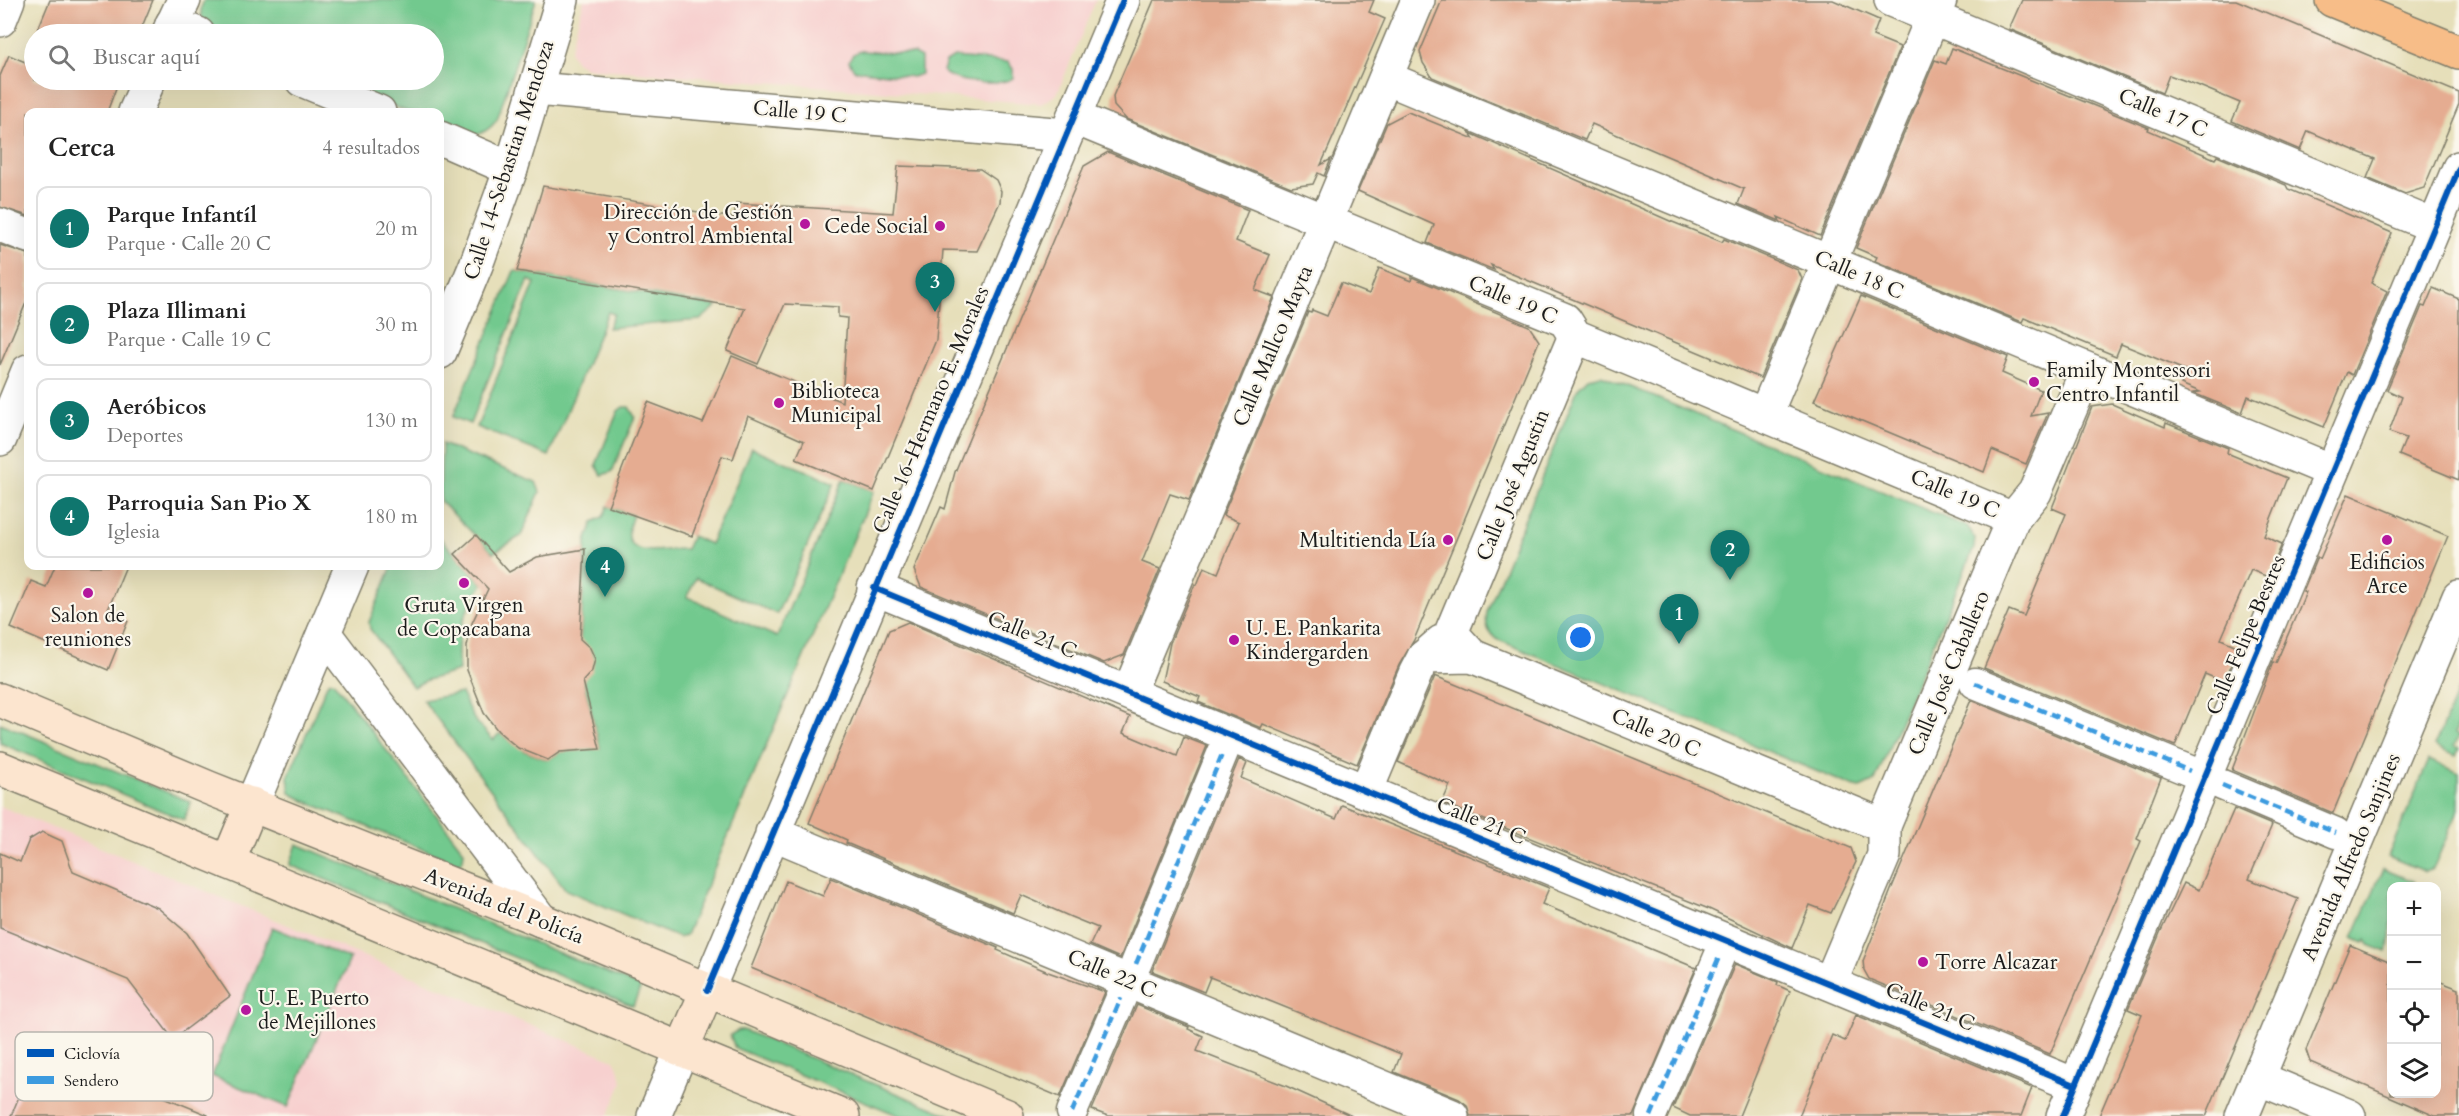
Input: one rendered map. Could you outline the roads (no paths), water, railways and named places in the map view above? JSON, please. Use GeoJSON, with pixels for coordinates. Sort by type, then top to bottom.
{"type":"FeatureCollection","features":[{"type":"Feature","properties":{"kind":"main road"},"geometry":{"type":"LineString","coordinates":[[2332,0],[2459,52]]}},
{"type":"Feature","properties":{"kind":"main road","name":"Avenida del Policía"},"geometry":{"type":"LineString","coordinates":[[0,700],[541,920],[1007,1116]]}},
{"type":"Feature","properties":{"kind":"main road"},"geometry":{"type":"LineString","coordinates":[[0,768],[843,1116]]}},
{"type":"Feature","properties":{"kind":"main road"},"geometry":{"type":"LineString","coordinates":[[228,862],[252,804]]}},
{"type":"Feature","properties":{"kind":"main road"},"geometry":{"type":"LineString","coordinates":[[682,1049],[706,991]]}},
{"type":"Feature","properties":{"kind":"street"},"geometry":{"type":"LineString","coordinates":[[0,20],[8,0]]}},
{"type":"Feature","properties":{"kind":"street","name":"Calle 14-Sebastian Mendoza"},"geometry":{"type":"LineString","coordinates":[[444,342],[476,265],[511,169],[562,0]]}},
{"type":"Feature","properties":{"kind":"street","name":"Calle 16-Hermano E. Morales"},"geometry":{"type":"LineString","coordinates":[[706,991],[1123,0]]}},
{"type":"Feature","properties":{"kind":"street","name":"Calle Mallco Mayta"},"geometry":{"type":"LineString","coordinates":[[1129,692],[1418,0]]}},
{"type":"Feature","properties":{"kind":"street","name":"Calle 17 C"},"geometry":{"type":"LineString","coordinates":[[1891,0],[1936,8],[2434,226]]}},
{"type":"Feature","properties":{"kind":"street"},"geometry":{"type":"LineString","coordinates":[[1765,416],[1936,8]]}},
{"type":"Feature","properties":{"kind":"street","name":"Calle 18 C"},"geometry":{"type":"LineString","coordinates":[[1386,78],[2332,471]]}},
{"type":"Feature","properties":{"kind":"street","name":"Calle 19 C"},"geometry":{"type":"LineString","coordinates":[[535,89],[1069,126],[1326,221],[1565,320],[1575,336],[2013,519]]}},
{"type":"Feature","properties":{"kind":"street"},"geometry":{"type":"LineString","coordinates":[[137,108],[145,90]]}},
{"type":"Feature","properties":{"kind":"street"},"geometry":{"type":"LineString","coordinates":[[326,90],[369,108]]}},
{"type":"Feature","properties":{"kind":"street"},"geometry":{"type":"LineString","coordinates":[[444,140],[511,169]]}},
{"type":"Feature","properties":{"kind":"street","name":"Calle Felipe Bestres"},"geometry":{"type":"LineString","coordinates":[[2063,1116],[2459,168]]}},
{"type":"Feature","properties":{"kind":"street"},"geometry":{"type":"LineString","coordinates":[[0,225],[24,234]]}},
{"type":"Feature","properties":{"kind":"street","name":"Calle José Agustin"},"geometry":{"type":"LineString","coordinates":[[1366,791],[1424,657],[1462,645],[1575,336]]}},
{"type":"Feature","properties":{"kind":"street","name":"Calle José Caballero"},"geometry":{"type":"LineString","coordinates":[[1830,983],[1884,855],[1884,826],[2013,519],[2035,492],[2087,370]]}},
{"type":"Feature","properties":{"kind":"street"},"geometry":{"type":"LineString","coordinates":[[0,439],[24,381]]}},
{"type":"Feature","properties":{"kind":"street"},"geometry":{"type":"LineString","coordinates":[[252,804],[350,570]]}},
{"type":"Feature","properties":{"kind":"street","name":"Calle 21 C"},"geometry":{"type":"LineString","coordinates":[[874,588],[2075,1085]]}},
{"type":"Feature","properties":{"kind":"street","name":"Avenida Alfredo Sanjines"},"geometry":{"type":"LineString","coordinates":[[2242,1116],[2458,604]]}},
{"type":"Feature","properties":{"kind":"street"},"geometry":{"type":"LineString","coordinates":[[324,633],[541,920]]}},
{"type":"Feature","properties":{"kind":"street","name":"Calle 20 C"},"geometry":{"type":"LineString","coordinates":[[1462,645],[1884,826]]}},
{"type":"Feature","properties":{"kind":"street"},"geometry":{"type":"LineString","coordinates":[[1975,683],[2190,771]]}},
{"type":"Feature","properties":{"kind":"street"},"geometry":{"type":"LineString","coordinates":[[1136,964],[1223,753]]}},
{"type":"Feature","properties":{"kind":"street"},"geometry":{"type":"LineString","coordinates":[[2222,784],[2336,833]]}},
{"type":"Feature","properties":{"kind":"street","name":"Calle 22 C"},"geometry":{"type":"LineString","coordinates":[[772,833],[1452,1116]]}},
{"type":"Feature","properties":{"kind":"street"},"geometry":{"type":"LineString","coordinates":[[1651,1116],[1719,957]]}},
{"type":"Feature","properties":{"kind":"street"},"geometry":{"type":"LineString","coordinates":[[1072,1112],[1121,998]]}},
{"type":"Feature","properties":{"kind":"street"},"geometry":{"type":"LineString","coordinates":[[654,1116],[682,1049]]}},
{"type":"Feature","properties":{"kind":"street"},"geometry":{"type":"LineString","coordinates":[[2258,1078],[2349,1116]]}},
{"type":"Feature","properties":{"kind":"place","name":"Dirección de Gestión y Control Ambiental"},"geometry":{"type":"Point","coordinates":[805,224]}},
{"type":"Feature","properties":{"kind":"place","name":"Cede Social"},"geometry":{"type":"Point","coordinates":[940,226]}},
{"type":"Feature","properties":{"kind":"place","name":"Aeróbicos"},"geometry":{"type":"Point","coordinates":[935,312]}},
{"type":"Feature","properties":{"kind":"place","name":"Family Montessori Centro Infantil"},"geometry":{"type":"Point","coordinates":[2034,382]}},
{"type":"Feature","properties":{"kind":"place","name":"Biblioteca Municipal"},"geometry":{"type":"Point","coordinates":[779,403]}},
{"type":"Feature","properties":{"kind":"place","name":"Multitienda Lía"},"geometry":{"type":"Point","coordinates":[1448,540]}},
{"type":"Feature","properties":{"kind":"place","name":"Edificios Arce"},"geometry":{"type":"Point","coordinates":[2387,540]}},
{"type":"Feature","properties":{"kind":"place","name":"Plaza Illimani"},"geometry":{"type":"Point","coordinates":[1730,580]}},
{"type":"Feature","properties":{"kind":"place","name":"Gruta Virgen de Copacabana"},"geometry":{"type":"Point","coordinates":[464,583]}},
{"type":"Feature","properties":{"kind":"place","name":"Salon de reuniones"},"geometry":{"type":"Point","coordinates":[88,593]}},
{"type":"Feature","properties":{"kind":"place","name":"Parroquia San Pio X"},"geometry":{"type":"Point","coordinates":[605,597]}},
{"type":"Feature","properties":{"kind":"place","name":"U. E. Pankarita Kindergarden"},"geometry":{"type":"Point","coordinates":[1234,640]}},
{"type":"Feature","properties":{"kind":"place","name":"Parque Infantíl"},"geometry":{"type":"Point","coordinates":[1679,644]}},
{"type":"Feature","properties":{"kind":"place","name":"Torre Alcazar"},"geometry":{"type":"Point","coordinates":[1923,962]}},
{"type":"Feature","properties":{"kind":"place","name":"U. E. Puerto de Mejillones"},"geometry":{"type":"Point","coordinates":[246,1010]}}]}
